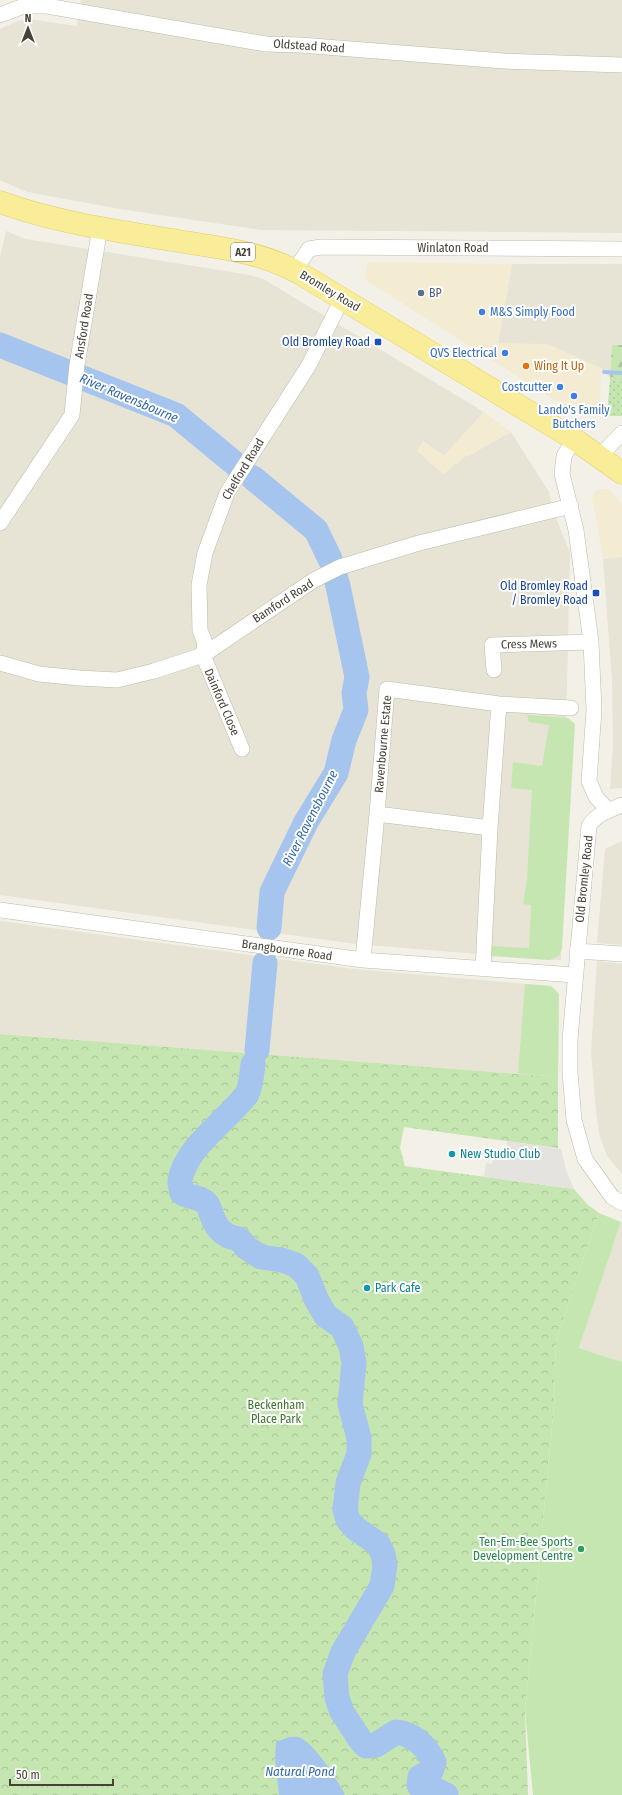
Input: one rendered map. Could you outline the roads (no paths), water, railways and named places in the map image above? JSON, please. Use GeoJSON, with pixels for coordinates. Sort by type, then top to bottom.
{"type":"FeatureCollection","features":[{"type":"Feature","properties":{"kind":"main road","name":"Bromley Road"},"geometry":{"type":"LineString","coordinates":[[0,202],[70,223],[240,251],[268,258],[295,270],[574,439],[622,473]]}},
{"type":"Feature","properties":{"kind":"street","name":"Oldstead Road"},"geometry":{"type":"LineString","coordinates":[[0,15],[24,6],[50,3],[266,44],[300,45],[504,61],[622,65]]}},
{"type":"Feature","properties":{"kind":"street","name":"Ansford Road"},"geometry":{"type":"LineString","coordinates":[[0,524],[72,415],[77,365],[100,228]]}},
{"type":"Feature","properties":{"kind":"street","name":"Winlaton Road"},"geometry":{"type":"LineString","coordinates":[[295,270],[309,249],[321,247],[622,249]]}},
{"type":"Feature","properties":{"kind":"street","name":"Chelford Road"},"geometry":{"type":"LineString","coordinates":[[203,655],[205,643],[200,630],[199,585],[205,553],[226,493],[309,365],[342,299]]}},
{"type":"Feature","properties":{"kind":"street"},"geometry":{"type":"LineString","coordinates":[[599,457],[622,433]]}},
{"type":"Feature","properties":{"kind":"street"},"geometry":{"type":"LineString","coordinates":[[574,439],[564,456],[562,474],[576,530],[591,642],[594,710],[590,780],[596,797],[608,810]]}},
{"type":"Feature","properties":{"kind":"street","name":"Bamford Road"},"geometry":{"type":"LineString","coordinates":[[0,663],[39,674],[117,680],[154,671],[203,655],[314,580],[340,568],[419,543],[571,506]]}},
{"type":"Feature","properties":{"kind":"street","name":"Cress Mews"},"geometry":{"type":"LineString","coordinates":[[494,670],[492,645],[591,642]]}},
{"type":"Feature","properties":{"kind":"street","name":"Dainford Close"},"geometry":{"type":"LineString","coordinates":[[203,655],[242,749]]}},
{"type":"Feature","properties":{"kind":"street","name":"Ravenbourne Estate"},"geometry":{"type":"LineString","coordinates":[[363,960],[387,689],[499,704],[572,708]]}},
{"type":"Feature","properties":{"kind":"street"},"geometry":{"type":"LineString","coordinates":[[483,969],[490,828],[499,704]]}},
{"type":"Feature","properties":{"kind":"street","name":"Old Bromley Road"},"geometry":{"type":"LineString","coordinates":[[622,805],[608,810],[596,818],[590,826],[577,951],[570,1039],[570,1073],[574,1120],[585,1159],[612,1197],[622,1203]]}},
{"type":"Feature","properties":{"kind":"street"},"geometry":{"type":"LineString","coordinates":[[377,814],[490,828]]}},
{"type":"Feature","properties":{"kind":"street","name":"Brangbourne Road"},"geometry":{"type":"LineString","coordinates":[[0,910],[363,960],[575,975]]}},
{"type":"Feature","properties":{"kind":"street"},"geometry":{"type":"LineString","coordinates":[[577,951],[622,954]]}},
{"type":"Feature","properties":{"kind":"water","name":"Natural Pond"},"geometry":{"type":"Polygon","coordinates":[[[289,1737],[300,1737],[314,1748],[332,1772],[345,1795],[279,1795],[275,1759],[276,1742],[289,1737]]]}},
{"type":"Feature","properties":{"kind":"waterway","name":"River Ravensbourne"},"geometry":{"type":"LineString","coordinates":[[0,345],[176,415],[245,472]]}},
{"type":"Feature","properties":{"kind":"waterway"},"geometry":{"type":"LineString","coordinates":[[604,372],[622,373]]}},
{"type":"Feature","properties":{"kind":"waterway","name":"River Ravensbourne"},"geometry":{"type":"LineString","coordinates":[[253,478],[316,530],[330,559]]}},
{"type":"Feature","properties":{"kind":"waterway","name":"River Ravensbourne"},"geometry":{"type":"LineString","coordinates":[[269,928],[272,892],[306,822],[336,773],[344,740],[356,710],[354,693],[357,677],[333,569]]}},
{"type":"Feature","properties":{"kind":"waterway","name":"River Ravensbourne"},"geometry":{"type":"LineString","coordinates":[[257,1050],[265,963]]}},
{"type":"Feature","properties":{"kind":"waterway","name":"River Ravensbourne"},"geometry":{"type":"LineString","coordinates":[[253,1064],[247,1094],[198,1145],[190,1157],[180,1181],[182,1193],[204,1201],[209,1207],[216,1225],[226,1235],[239,1239],[247,1248],[261,1257],[282,1260],[296,1265],[307,1276],[317,1301],[326,1316],[342,1327],[351,1346],[354,1363],[350,1404],[359,1438],[359,1454],[348,1483],[345,1510],[348,1520],[355,1528],[378,1544],[383,1554],[385,1565],[382,1586],[343,1652],[335,1674],[337,1698],[342,1712],[361,1741],[366,1746],[376,1745],[396,1732],[408,1735],[419,1742],[434,1762],[431,1771],[420,1777],[419,1785],[425,1792],[438,1791],[446,1795]]}},
{"type":"Feature","properties":{"kind":"place","name":"BP"},"geometry":{"type":"Point","coordinates":[421,293]}},
{"type":"Feature","properties":{"kind":"place","name":"M&S Simply Food"},"geometry":{"type":"Point","coordinates":[482,312]}},
{"type":"Feature","properties":{"kind":"place","name":"Old Bromley Road"},"geometry":{"type":"Point","coordinates":[378,342]}},
{"type":"Feature","properties":{"kind":"place","name":"QVS Electrical"},"geometry":{"type":"Point","coordinates":[505,353]}},
{"type":"Feature","properties":{"kind":"place","name":"Wing It Up"},"geometry":{"type":"Point","coordinates":[526,366]}},
{"type":"Feature","properties":{"kind":"place","name":"Costcutter"},"geometry":{"type":"Point","coordinates":[560,387]}},
{"type":"Feature","properties":{"kind":"place","name":"Lando's Family Butchers"},"geometry":{"type":"Point","coordinates":[574,396]}},
{"type":"Feature","properties":{"kind":"place","name":"Old Bromley Road / Bromley Road"},"geometry":{"type":"Point","coordinates":[596,593]}},
{"type":"Feature","properties":{"kind":"place","name":"New Studio Club"},"geometry":{"type":"Point","coordinates":[452,1154]}},
{"type":"Feature","properties":{"kind":"place","name":"Park Cafe"},"geometry":{"type":"Point","coordinates":[367,1288]}},
{"type":"Feature","properties":{"kind":"place","name":"Ten-Em-Bee Sports Development Centre"},"geometry":{"type":"Point","coordinates":[581,1549]}},
{"type":"Feature","properties":{"kind":"park label","name":"Beckenham Place Park"},"geometry":{"type":"Point","coordinates":[276,1412]}}]}
